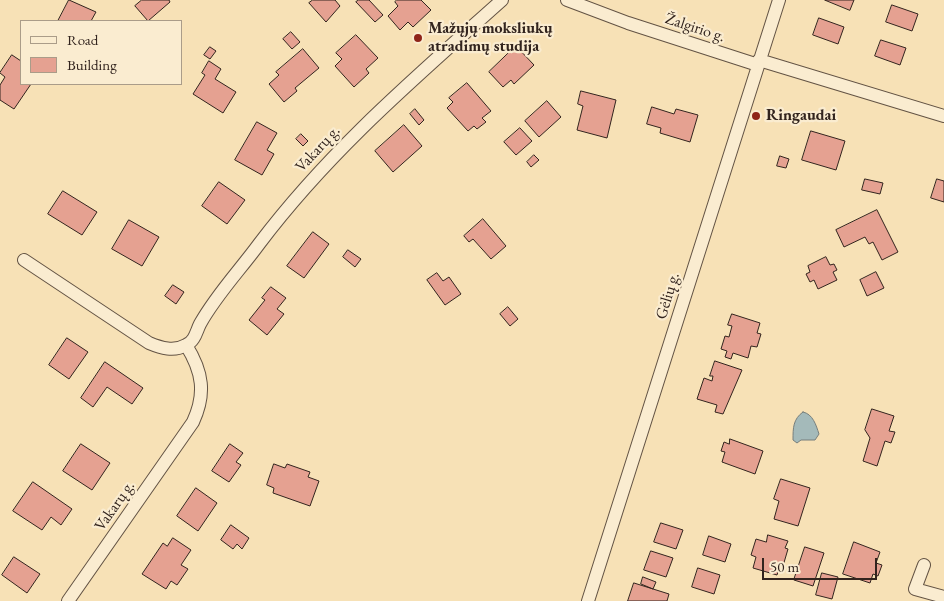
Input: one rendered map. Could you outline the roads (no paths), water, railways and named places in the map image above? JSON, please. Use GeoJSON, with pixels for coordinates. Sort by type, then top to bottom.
{"type":"FeatureCollection","features":[{"type":"Feature","properties":{"kind":"street","name":"Vakarų g."},"geometry":{"type":"LineString","coordinates":[[68,601],[193,422],[201,404],[199,372],[194,357],[186,345],[194,338],[207,313],[287,208],[364,124],[502,0]]}},
{"type":"Feature","properties":{"kind":"street","name":"Žalgirio g."},"geometry":{"type":"LineString","coordinates":[[567,0],[628,23],[944,116]]}},
{"type":"Feature","properties":{"kind":"street","name":"Gėlių g."},"geometry":{"type":"LineString","coordinates":[[588,601],[778,0]]}},
{"type":"Feature","properties":{"kind":"street"},"geometry":{"type":"LineString","coordinates":[[24,260],[149,343],[173,349],[186,345]]}},
{"type":"Feature","properties":{"kind":"street"},"geometry":{"type":"LineString","coordinates":[[924,565],[915,590],[944,597]]}},
{"type":"Feature","properties":{"kind":"place","name":"Mažųjų moksliukų atradimų studija"},"geometry":{"type":"Point","coordinates":[418,38]}},
{"type":"Feature","properties":{"kind":"place","name":"Ringaudai"},"geometry":{"type":"Point","coordinates":[756,116]}}]}
